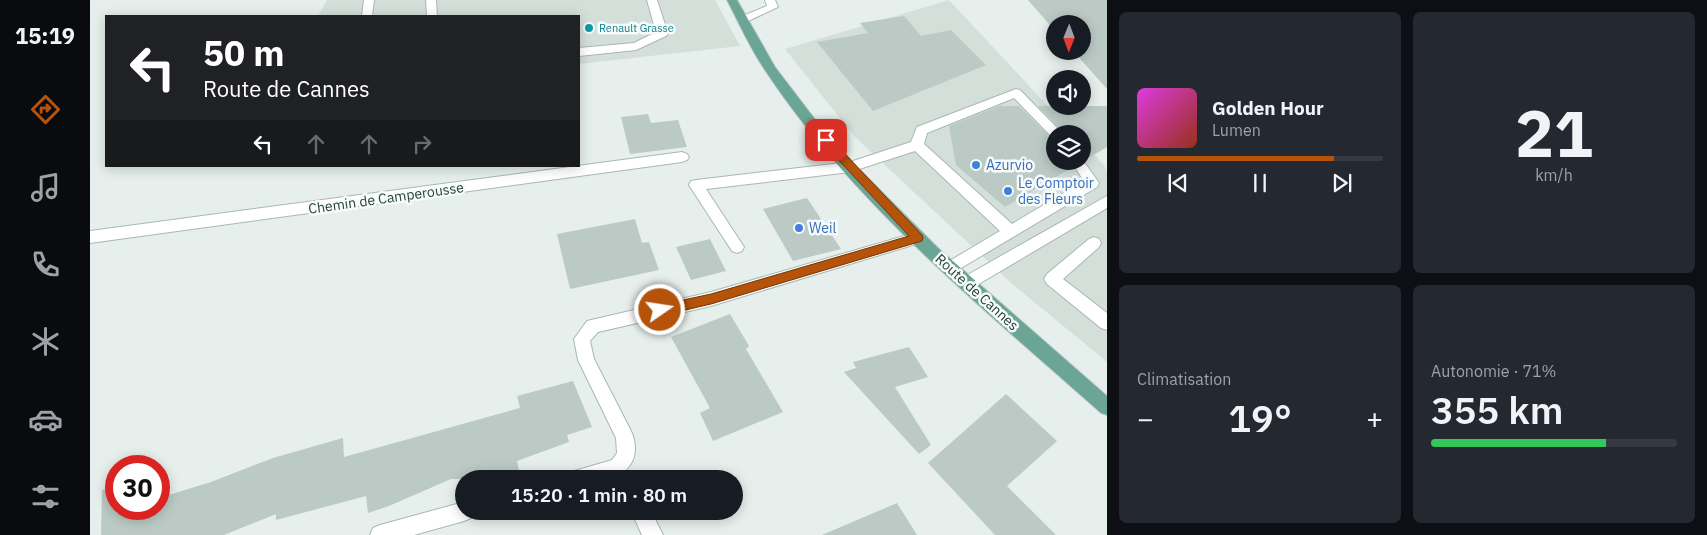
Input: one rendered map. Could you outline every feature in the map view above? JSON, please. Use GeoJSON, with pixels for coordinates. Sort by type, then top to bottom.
{"type":"FeatureCollection","features":[{"type":"Feature","properties":{"kind":"main road","name":"Route de Cannes"},"geometry":{"type":"LineString","coordinates":[[732,0],[776,78],[850,167],[918,238],[1107,407]]}},
{"type":"Feature","properties":{"kind":"street"},"geometry":{"type":"LineString","coordinates":[[367,15],[369,0]]}},
{"type":"Feature","properties":{"kind":"street"},"geometry":{"type":"LineString","coordinates":[[432,0],[432,15]]}},
{"type":"Feature","properties":{"kind":"street"},"geometry":{"type":"LineString","coordinates":[[580,52],[636,46],[662,34],[652,0]]}},
{"type":"Feature","properties":{"kind":"street"},"geometry":{"type":"LineString","coordinates":[[742,20],[773,7],[770,0]]}},
{"type":"Feature","properties":{"kind":"street"},"geometry":{"type":"LineString","coordinates":[[917,145],[921,130],[1016,94],[1048,125]]}},
{"type":"Feature","properties":{"kind":"street"},"geometry":{"type":"LineString","coordinates":[[737,247],[696,184],[850,167],[917,145]]}},
{"type":"Feature","properties":{"kind":"street"},"geometry":{"type":"LineString","coordinates":[[917,145],[1011,232]]}},
{"type":"Feature","properties":{"kind":"street","name":"Chemin de Camperousse"},"geometry":{"type":"LineString","coordinates":[[90,237],[682,157]]}},
{"type":"Feature","properties":{"kind":"street"},"geometry":{"type":"LineString","coordinates":[[951,268],[1092,183],[1083,170]]}},
{"type":"Feature","properties":{"kind":"street"},"geometry":{"type":"LineString","coordinates":[[967,283],[1107,201]]}},
{"type":"Feature","properties":{"kind":"street"},"geometry":{"type":"LineString","coordinates":[[622,470],[626,455],[625,437],[586,360],[582,339],[593,326],[711,299],[918,238]]}},
{"type":"Feature","properties":{"kind":"street"},"geometry":{"type":"LineString","coordinates":[[1094,243],[1052,279],[1107,323]]}},
{"type":"Feature","properties":{"kind":"street"},"geometry":{"type":"LineString","coordinates":[[380,535],[455,514]]}},
{"type":"Feature","properties":{"kind":"street"},"geometry":{"type":"LineString","coordinates":[[645,520],[653,535]]}},
{"type":"Feature","properties":{"kind":"shaded area"},"geometry":{"type":"Polygon","coordinates":[[[327,0],[715,0],[740,46],[580,64],[580,15],[319,15],[327,0]]]}},
{"type":"Feature","properties":{"kind":"shaded area"},"geometry":{"type":"Polygon","coordinates":[[[949,0],[1046,104],[1046,115],[1056,115],[1066,125],[1046,125],[1046,170],[1091,170],[1091,151],[1104,165],[1107,172],[1107,362],[1010,282],[855,137],[785,49],[949,0]]]}},
{"type":"Feature","properties":{"kind":"building"},"geometry":{"type":"Polygon","coordinates":[[[1028,0],[1107,0],[1107,89],[1081,60],[1091,60],[1091,15],[1046,15],[1046,21],[1028,0]]]}},
{"type":"Feature","properties":{"kind":"building"},"geometry":{"type":"Polygon","coordinates":[[[904,16],[921,36],[951,30],[986,65],[873,111],[817,42],[868,33],[860,23],[904,16]]]}},
{"type":"Feature","properties":{"kind":"building"},"geometry":{"type":"Polygon","coordinates":[[[999,106],[1019,106],[1046,133],[1046,170],[1068,170],[1005,207],[956,165],[949,126],[999,106]]]}},
{"type":"Feature","properties":{"kind":"building"},"geometry":{"type":"Polygon","coordinates":[[[1038,106],[1046,106],[1046,114],[1038,106]]]}},
{"type":"Feature","properties":{"kind":"building"},"geometry":{"type":"Polygon","coordinates":[[[1091,106],[1107,106],[1107,147],[1091,156],[1091,125],[1056,125],[1047,115],[1091,115],[1091,106]]]}},
{"type":"Feature","properties":{"kind":"building"},"geometry":{"type":"Polygon","coordinates":[[[648,114],[651,123],[678,120],[687,147],[630,154],[621,117],[648,114]]]}},
{"type":"Feature","properties":{"kind":"building"},"geometry":{"type":"Polygon","coordinates":[[[807,198],[841,249],[793,261],[763,209],[807,198]]]}},
{"type":"Feature","properties":{"kind":"building"},"geometry":{"type":"Polygon","coordinates":[[[635,219],[642,243],[649,242],[659,270],[570,289],[557,234],[635,219]]]}},
{"type":"Feature","properties":{"kind":"building"},"geometry":{"type":"Polygon","coordinates":[[[710,239],[726,271],[691,280],[676,247],[710,239]]]}},
{"type":"Feature","properties":{"kind":"building"},"geometry":{"type":"Polygon","coordinates":[[[730,314],[749,346],[746,349],[783,412],[713,441],[700,413],[710,408],[671,337],[730,314]]]}},
{"type":"Feature","properties":{"kind":"building"},"geometry":{"type":"Polygon","coordinates":[[[909,347],[928,377],[895,387],[931,445],[919,454],[844,372],[856,368],[853,362],[909,347]]]}},
{"type":"Feature","properties":{"kind":"building"},"geometry":{"type":"Polygon","coordinates":[[[573,381],[592,427],[567,435],[569,442],[517,461],[519,470],[455,470],[455,479],[368,513],[366,496],[276,520],[276,514],[224,535],[101,535],[102,490],[105,489],[105,520],[170,520],[170,495],[211,482],[273,458],[343,438],[344,457],[520,408],[517,396],[573,381]]]}},
{"type":"Feature","properties":{"kind":"building"},"geometry":{"type":"Polygon","coordinates":[[[1006,394],[1057,441],[1007,486],[1056,535],[995,535],[928,463],[1006,394]]]}},
{"type":"Feature","properties":{"kind":"building"},"geometry":{"type":"Polygon","coordinates":[[[897,503],[917,535],[822,535],[897,503]]]}},
{"type":"Feature","properties":{"kind":"place","name":"Renault Grasse"},"geometry":{"type":"Point","coordinates":[589,28]}},
{"type":"Feature","properties":{"kind":"place","name":"Azurvio"},"geometry":{"type":"Point","coordinates":[976,165]}},
{"type":"Feature","properties":{"kind":"place","name":"Le Comptoir des Fleurs"},"geometry":{"type":"Point","coordinates":[1008,191]}},
{"type":"Feature","properties":{"kind":"place","name":"Weil"},"geometry":{"type":"Point","coordinates":[799,228]}},
{"type":"Feature","properties":{"kind":"route"},"geometry":{"type":"LineString","coordinates":[[660,310],[711,299],[918,238],[826,140]]}}]}
